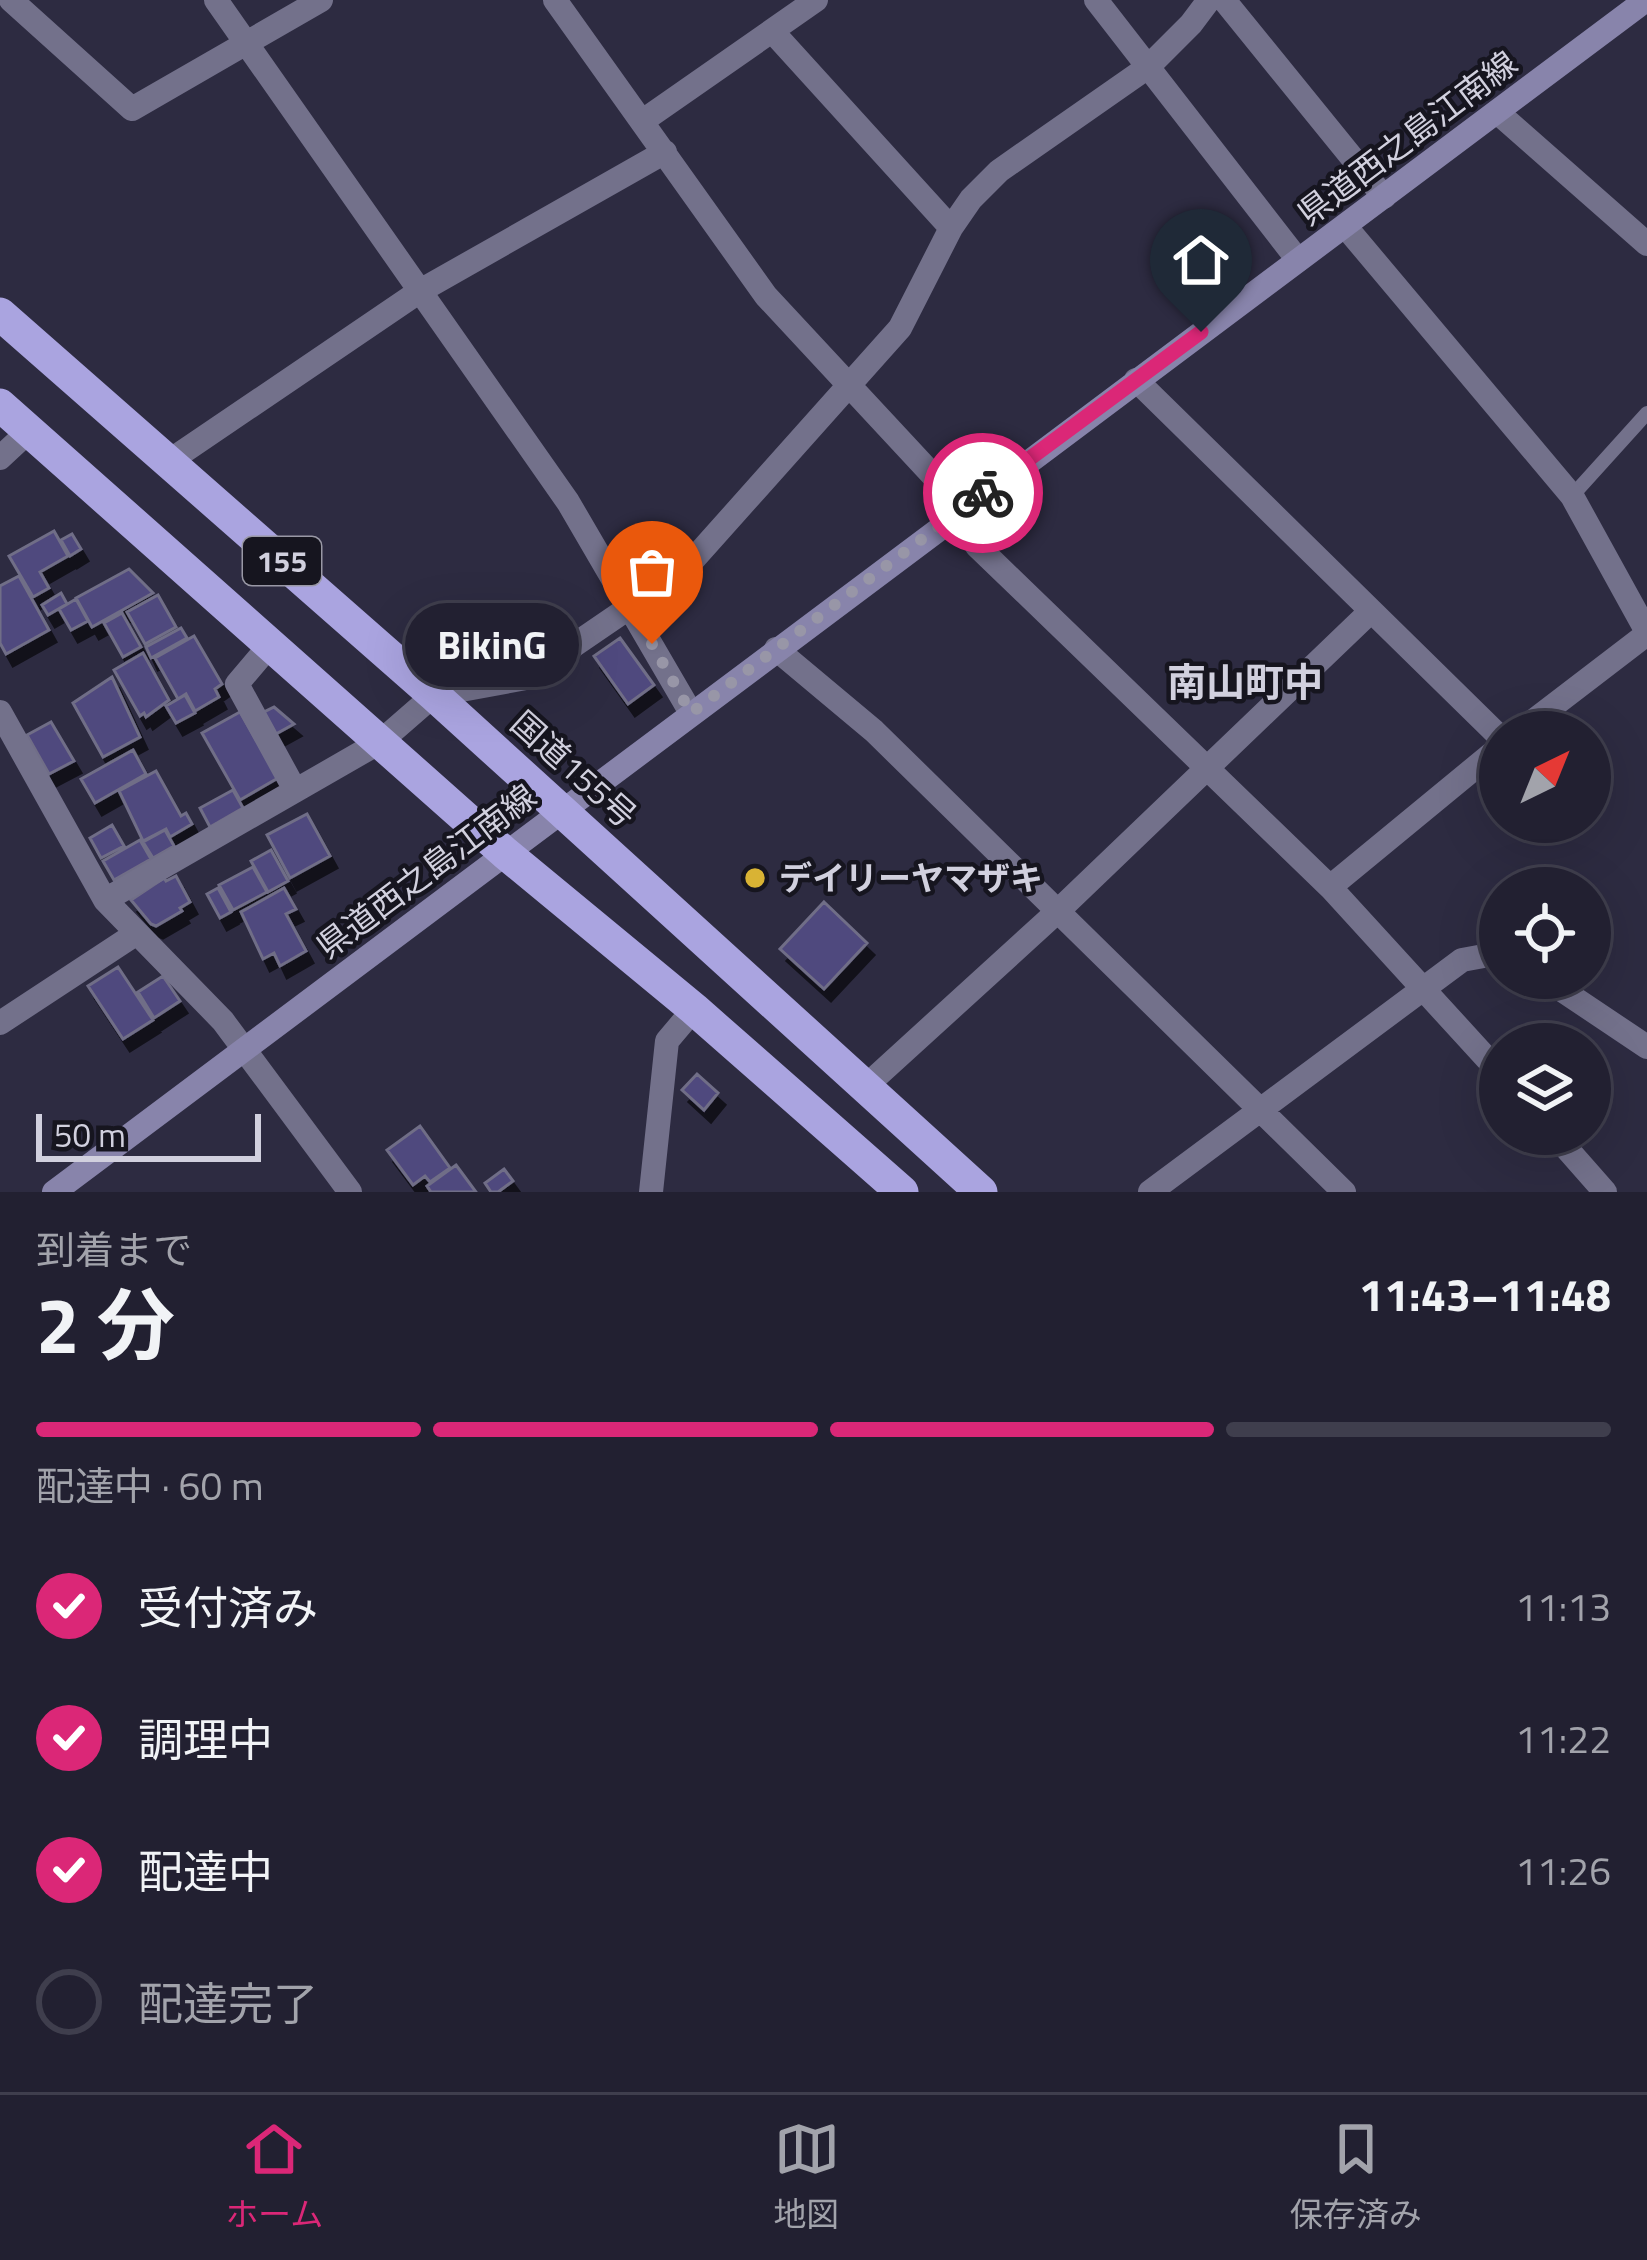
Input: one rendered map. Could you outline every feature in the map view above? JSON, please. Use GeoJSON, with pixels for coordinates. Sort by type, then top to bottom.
{"type":"FeatureCollection","features":[{"type":"Feature","properties":{"kind":"highway","name":"国道155号"},"geometry":{"type":"LineString","coordinates":[[0,314],[434,695],[981,1192]]}},
{"type":"Feature","properties":{"kind":"highway","name":"155"},"geometry":{"type":"LineString","coordinates":[[0,405],[505,853],[694,1009],[902,1192]]}},
{"type":"Feature","properties":{"kind":"main road","name":"県道西之島江南線"},"geometry":{"type":"LineString","coordinates":[[54,1192],[1646,0]]}},
{"type":"Feature","properties":{"kind":"street"},"geometry":{"type":"LineString","coordinates":[[11,0],[132,109],[321,0]]}},
{"type":"Feature","properties":{"kind":"street"},"geometry":{"type":"LineString","coordinates":[[216,0],[568,502],[691,713]]}},
{"type":"Feature","properties":{"kind":"street"},"geometry":{"type":"LineString","coordinates":[[555,0],[766,296],[939,482],[977,546],[1330,887],[1479,1049]]}},
{"type":"Feature","properties":{"kind":"street"},"geometry":{"type":"LineString","coordinates":[[644,120],[816,0]]}},
{"type":"Feature","properties":{"kind":"street"},"geometry":{"type":"LineString","coordinates":[[1096,0],[1298,260]]}},
{"type":"Feature","properties":{"kind":"street"},"geometry":{"type":"LineString","coordinates":[[105,900],[380,742],[434,695],[526,678],[684,570],[900,328],[971,199],[999,171],[1148,67],[1209,0]]}},
{"type":"Feature","properties":{"kind":"street"},"geometry":{"type":"LineString","coordinates":[[1224,0],[1384,197]]}},
{"type":"Feature","properties":{"kind":"street"},"geometry":{"type":"LineString","coordinates":[[772,31],[951,228]]}},
{"type":"Feature","properties":{"kind":"street"},"geometry":{"type":"LineString","coordinates":[[1497,112],[1647,244]]}},
{"type":"Feature","properties":{"kind":"street"},"geometry":{"type":"LineString","coordinates":[[168,461],[420,291],[665,152]]}},
{"type":"Feature","properties":{"kind":"street"},"geometry":{"type":"LineString","coordinates":[[1345,226],[1572,496],[1647,633],[1546,711]]}},
{"type":"Feature","properties":{"kind":"street"},"geometry":{"type":"LineString","coordinates":[[1136,380],[1479,716]]}},
{"type":"Feature","properties":{"kind":"street"},"geometry":{"type":"LineString","coordinates":[[0,458],[29,430]]}},
{"type":"Feature","properties":{"kind":"street"},"geometry":{"type":"LineString","coordinates":[[866,1086],[1058,911],[1371,611]]}},
{"type":"Feature","properties":{"kind":"street"},"geometry":{"type":"LineString","coordinates":[[270,645],[237,684],[296,790]]}},
{"type":"Feature","properties":{"kind":"street"},"geometry":{"type":"LineString","coordinates":[[776,649],[874,731],[1344,1192]]}},
{"type":"Feature","properties":{"kind":"street"},"geometry":{"type":"LineString","coordinates":[[0,712],[9,748],[105,900],[223,1021],[350,1192]]}},
{"type":"Feature","properties":{"kind":"street"},"geometry":{"type":"LineString","coordinates":[[1330,887],[1479,764]]}},
{"type":"Feature","properties":{"kind":"street"},"geometry":{"type":"LineString","coordinates":[[0,1023],[136,933]]}},
{"type":"Feature","properties":{"kind":"street"},"geometry":{"type":"LineString","coordinates":[[1150,1192],[1462,960],[1479,957]]}},
{"type":"Feature","properties":{"kind":"street"},"geometry":{"type":"LineString","coordinates":[[1575,999],[1647,1047]]}},
{"type":"Feature","properties":{"kind":"street"},"geometry":{"type":"LineString","coordinates":[[652,1192],[667,1041],[694,1009]]}},
{"type":"Feature","properties":{"kind":"street"},"geometry":{"type":"LineString","coordinates":[[1572,1155],[1605,1192]]}},
{"type":"Feature","properties":{"kind":"lane"},"geometry":{"type":"LineString","coordinates":[[1572,496],[1647,413]]}},
{"type":"Feature","properties":{"kind":"building"},"geometry":{"type":"Polygon","coordinates":[[[54,531],[68,556],[40,572],[49,588],[33,597],[9,556],[54,531]]]}},
{"type":"Feature","properties":{"kind":"building"},"geometry":{"type":"Polygon","coordinates":[[[72,534],[81,549],[70,556],[61,540],[72,534]]]}},
{"type":"Feature","properties":{"kind":"building"},"geometry":{"type":"Polygon","coordinates":[[[129,569],[153,593],[92,627],[76,598],[129,569]]]}},
{"type":"Feature","properties":{"kind":"building"},"geometry":{"type":"Polygon","coordinates":[[[19,576],[49,630],[6,654],[0,643],[0,586],[19,576]]]}},
{"type":"Feature","properties":{"kind":"building"},"geometry":{"type":"Polygon","coordinates":[[[61,593],[67,604],[48,615],[42,605],[61,593]]]}},
{"type":"Feature","properties":{"kind":"building"},"geometry":{"type":"Polygon","coordinates":[[[158,595],[176,627],[145,644],[127,612],[158,595]]]}},
{"type":"Feature","properties":{"kind":"building"},"geometry":{"type":"Polygon","coordinates":[[[76,599],[88,621],[71,630],[59,609],[76,599]]]}},
{"type":"Feature","properties":{"kind":"building"},"geometry":{"type":"Polygon","coordinates":[[[122,613],[141,647],[123,657],[104,623],[122,613]]]}},
{"type":"Feature","properties":{"kind":"building"},"geometry":{"type":"Polygon","coordinates":[[[181,628],[187,638],[151,658],[146,647],[181,628]]]}},
{"type":"Feature","properties":{"kind":"building"},"geometry":{"type":"Polygon","coordinates":[[[194,636],[222,684],[215,689],[219,697],[195,711],[186,694],[178,699],[155,658],[194,636]]]}},
{"type":"Feature","properties":{"kind":"building"},"geometry":{"type":"Polygon","coordinates":[[[620,638],[654,685],[628,704],[594,656],[620,638]]]}},
{"type":"Feature","properties":{"kind":"building"},"geometry":{"type":"Polygon","coordinates":[[[143,653],[169,700],[146,717],[144,713],[140,716],[114,670],[143,653]]]}},
{"type":"Feature","properties":{"kind":"building"},"geometry":{"type":"Polygon","coordinates":[[[112,677],[140,737],[103,757],[73,703],[112,677]]]}},
{"type":"Feature","properties":{"kind":"building"},"geometry":{"type":"Polygon","coordinates":[[[185,695],[195,713],[176,723],[166,706],[185,695]]]}},
{"type":"Feature","properties":{"kind":"building"},"geometry":{"type":"Polygon","coordinates":[[[274,707],[294,724],[274,735],[262,713],[274,707]]]}},
{"type":"Feature","properties":{"kind":"building"},"geometry":{"type":"Polygon","coordinates":[[[240,712],[278,778],[240,800],[202,733],[240,712]]]}},
{"type":"Feature","properties":{"kind":"building"},"geometry":{"type":"Polygon","coordinates":[[[51,722],[74,761],[49,774],[27,735],[51,722]]]}},
{"type":"Feature","properties":{"kind":"building"},"geometry":{"type":"Polygon","coordinates":[[[133,750],[146,774],[95,803],[81,779],[133,750]]]}},
{"type":"Feature","properties":{"kind":"building"},"geometry":{"type":"Polygon","coordinates":[[[156,771],[181,816],[186,813],[192,824],[170,837],[166,829],[143,841],[119,791],[156,771]]]}},
{"type":"Feature","properties":{"kind":"building"},"geometry":{"type":"Polygon","coordinates":[[[233,790],[243,808],[210,827],[200,808],[233,790]]]}},
{"type":"Feature","properties":{"kind":"building"},"geometry":{"type":"Polygon","coordinates":[[[307,814],[330,856],[290,878],[267,835],[307,814]]]}},
{"type":"Feature","properties":{"kind":"building"},"geometry":{"type":"Polygon","coordinates":[[[112,825],[124,846],[101,858],[90,838],[112,825]]]}},
{"type":"Feature","properties":{"kind":"building"},"geometry":{"type":"Polygon","coordinates":[[[165,830],[174,846],[153,858],[143,842],[165,830]]]}},
{"type":"Feature","properties":{"kind":"building"},"geometry":{"type":"Polygon","coordinates":[[[140,840],[151,859],[114,880],[103,861],[140,840]]]}},
{"type":"Feature","properties":{"kind":"building"},"geometry":{"type":"Polygon","coordinates":[[[271,850],[288,881],[268,892],[251,861],[271,850]]]}},
{"type":"Feature","properties":{"kind":"building"},"geometry":{"type":"Polygon","coordinates":[[[253,867],[267,892],[233,910],[219,885],[253,867]]]}},
{"type":"Feature","properties":{"kind":"building"},"geometry":{"type":"Polygon","coordinates":[[[176,876],[190,902],[156,926],[151,924],[131,900],[164,878],[176,876]]]}},
{"type":"Feature","properties":{"kind":"building"},"geometry":{"type":"Polygon","coordinates":[[[218,888],[231,912],[220,918],[207,894],[218,888]]]}},
{"type":"Feature","properties":{"kind":"building"},"geometry":{"type":"Polygon","coordinates":[[[284,888],[296,909],[286,914],[306,951],[280,966],[274,953],[263,959],[241,912],[284,888]]]}},
{"type":"Feature","properties":{"kind":"building"},"geometry":{"type":"Polygon","coordinates":[[[824,902],[867,943],[824,989],[780,949],[824,902]]]}},
{"type":"Feature","properties":{"kind":"building"},"geometry":{"type":"Polygon","coordinates":[[[118,967],[153,1020],[123,1039],[88,986],[118,967]]]}},
{"type":"Feature","properties":{"kind":"building"},"geometry":{"type":"Polygon","coordinates":[[[163,976],[180,1001],[154,1018],[138,992],[163,976]]]}},
{"type":"Feature","properties":{"kind":"building"},"geometry":{"type":"Polygon","coordinates":[[[697,1074],[718,1093],[704,1110],[682,1090],[697,1074]]]}},
{"type":"Feature","properties":{"kind":"building"},"geometry":{"type":"Polygon","coordinates":[[[420,1126],[450,1168],[430,1182],[425,1176],[413,1185],[387,1150],[420,1126]]]}},
{"type":"Feature","properties":{"kind":"building"},"geometry":{"type":"Polygon","coordinates":[[[456,1165],[476,1192],[431,1192],[427,1186],[456,1165]]]}},
{"type":"Feature","properties":{"kind":"building"},"geometry":{"type":"Polygon","coordinates":[[[504,1169],[513,1181],[491,1192],[485,1183],[504,1169]]]}},
{"type":"Feature","properties":{"kind":"way so far"},"geometry":{"type":"LineString","coordinates":[[652,644],[691,713],[983,493]]}},
{"type":"Feature","properties":{"kind":"place","name":"BikinG"},"geometry":{"type":"Point","coordinates":[652,644]}},
{"type":"Feature","properties":{"kind":"place","name":"デイリーヤマザキ"},"geometry":{"type":"Point","coordinates":[755,878]}},
{"type":"Feature","properties":{"kind":"district","name":"南山町中"},"geometry":{"type":"Point","coordinates":[1245,681]}},
{"type":"Feature","properties":{"kind":"route"},"geometry":{"type":"LineString","coordinates":[[983,493],[1201,332]]}}]}
